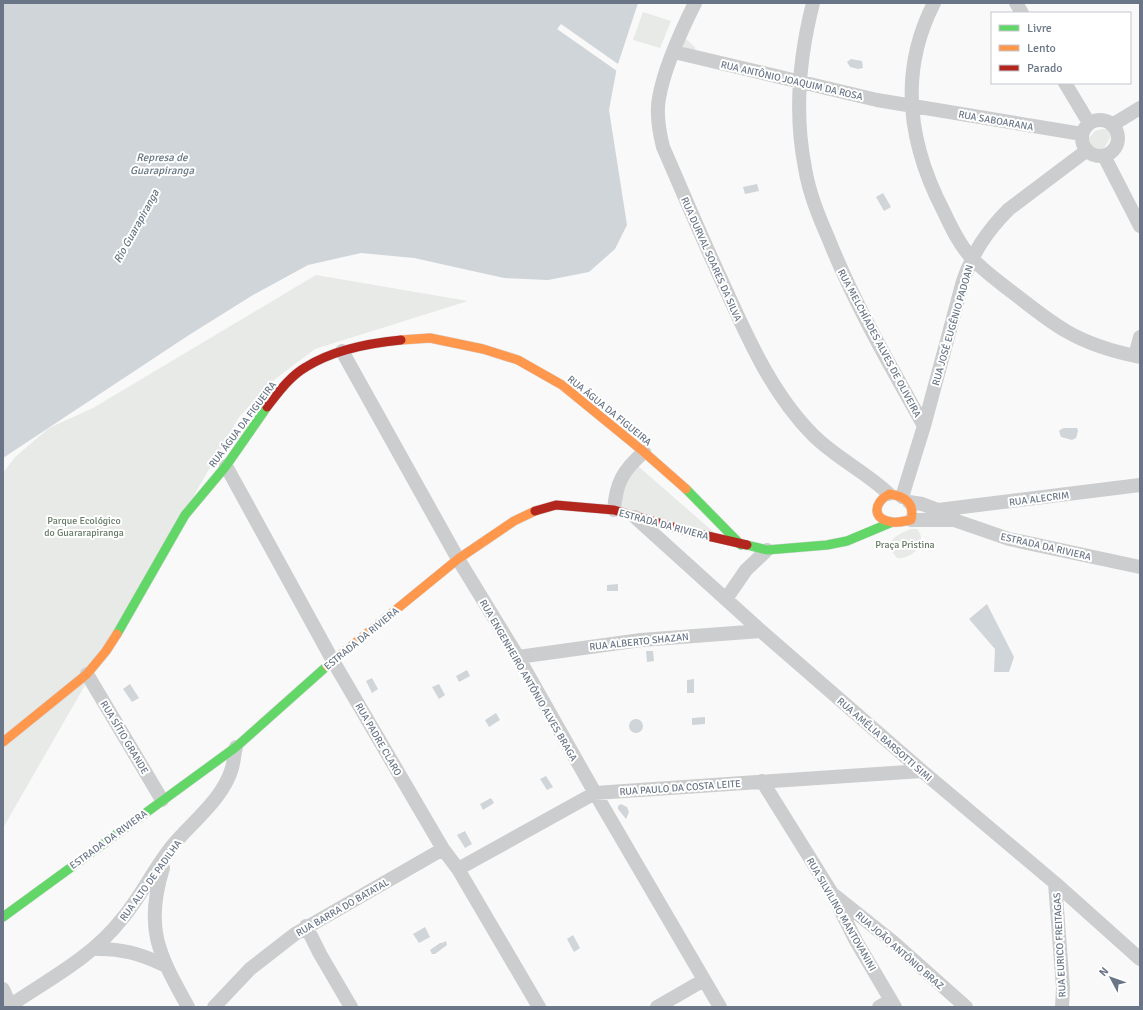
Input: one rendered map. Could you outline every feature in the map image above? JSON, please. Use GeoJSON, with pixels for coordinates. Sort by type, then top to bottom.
{"type":"FeatureCollection","features":[{"type":"Feature","properties":{"kind":"street","name":"RUA DURVAL SOARES DA SILVA"},"geometry":{"type":"LineString","coordinates":[[694,3],[674,52],[659,98],[659,131],[663,147],[750,342],[788,404],[813,435],[868,478],[891,501]]}},
{"type":"Feature","properties":{"kind":"street","name":"RUA MELCHÍADES ALVES DE OLIVEIRA"},"geometry":{"type":"LineString","coordinates":[[813,3],[807,27],[799,82],[800,135],[809,184],[817,212],[839,266],[866,320],[924,426]]}},
{"type":"Feature","properties":{"kind":"street"},"geometry":{"type":"LineString","coordinates":[[934,3],[918,43],[912,78],[911,106],[918,149],[927,177],[953,230],[971,258],[1016,295],[1066,332],[1104,348],[1137,357],[1140,337]]}},
{"type":"Feature","properties":{"kind":"street"},"geometry":{"type":"LineString","coordinates":[[1016,3],[1021,12]]}},
{"type":"Feature","properties":{"kind":"street","name":"RUA ANTÔNIO JOAQUIM DA ROSA"},"geometry":{"type":"LineString","coordinates":[[674,52],[799,82],[911,106]]}},
{"type":"Feature","properties":{"kind":"street"},"geometry":{"type":"LineString","coordinates":[[1065,84],[1085,128],[1082,142],[1086,150],[1093,155],[1104,156],[1116,146],[1118,134],[1112,125],[1101,120],[1085,128]]}},
{"type":"Feature","properties":{"kind":"street","name":"RUA SABOARANA"},"geometry":{"type":"LineString","coordinates":[[911,106],[1085,128]]}},
{"type":"Feature","properties":{"kind":"street"},"geometry":{"type":"LineString","coordinates":[[1112,125],[1140,108]]}},
{"type":"Feature","properties":{"kind":"street","name":"RUA JOSÉ EUGÊNIO PADOAN"},"geometry":{"type":"LineString","coordinates":[[891,501],[924,426],[961,288],[971,258],[987,235],[1009,209],[1086,150]]}},
{"type":"Feature","properties":{"kind":"street"},"geometry":{"type":"LineString","coordinates":[[1104,156],[1140,226]]}},
{"type":"Feature","properties":{"kind":"street","name":"RUA ÁGUA DA FIGUEIRA"},"geometry":{"type":"LineString","coordinates":[[3,742],[87,674],[106,651],[125,621],[185,515],[226,466],[256,421],[284,386],[305,368],[342,350],[391,341],[430,338],[484,349],[518,360],[562,385],[644,452],[691,494],[741,544]]}},
{"type":"Feature","properties":{"kind":"street","name":"RUA ENGENHEIRO ANTÔNIO ALVES BRAGA"},"geometry":{"type":"LineString","coordinates":[[342,350],[458,559],[518,657],[595,793],[720,1007]]}},
{"type":"Feature","properties":{"kind":"street"},"geometry":{"type":"LineString","coordinates":[[614,510],[615,494],[620,478],[631,463],[644,452]]}},
{"type":"Feature","properties":{"kind":"street","name":"RUA PADRE CLARO"},"geometry":{"type":"LineString","coordinates":[[226,466],[333,661],[443,849],[458,869],[539,1007]]}},
{"type":"Feature","properties":{"kind":"street","name":"RUA ALECRIM"},"geometry":{"type":"LineString","coordinates":[[938,510],[1140,485]]}},
{"type":"Feature","properties":{"kind":"street"},"geometry":{"type":"LineString","coordinates":[[891,501],[913,511],[911,520]]}},
{"type":"Feature","properties":{"kind":"street"},"geometry":{"type":"LineString","coordinates":[[890,523],[882,520],[891,501]]}},
{"type":"Feature","properties":{"kind":"street"},"geometry":{"type":"LineString","coordinates":[[864,534],[891,501]]}},
{"type":"Feature","properties":{"kind":"street","name":"ESTRADA DA RIVIERA"},"geometry":{"type":"LineString","coordinates":[[891,501],[922,504],[938,510],[954,520],[1009,539],[1140,567]]}},
{"type":"Feature","properties":{"kind":"street","name":"ESTRADA DA RIVIERA"},"geometry":{"type":"LineString","coordinates":[[3,917],[236,747],[333,661],[458,559],[514,521],[539,509],[556,505],[614,510],[767,550],[827,545],[847,541],[890,523],[911,520],[954,520]]}},
{"type":"Feature","properties":{"kind":"street","name":"RUA AMÉLIA BARSOTTI SIMI"},"geometry":{"type":"LineString","coordinates":[[633,516],[761,631],[922,771],[1056,883],[1140,959]]}},
{"type":"Feature","properties":{"kind":"street"},"geometry":{"type":"LineString","coordinates":[[726,599],[746,570],[767,550]]}},
{"type":"Feature","properties":{"kind":"street","name":"RUA ALBERTO SHAZAN"},"geometry":{"type":"LineString","coordinates":[[518,657],[641,640],[761,631]]}},
{"type":"Feature","properties":{"kind":"street","name":"RUA SÍTIO GRANDE"},"geometry":{"type":"LineString","coordinates":[[87,674],[162,800]]}},
{"type":"Feature","properties":{"kind":"street","name":"RUA ALTO DE PADILHA"},"geometry":{"type":"LineString","coordinates":[[11,1006],[94,949],[121,921],[143,891],[173,845],[190,828],[225,783],[232,768],[236,747]]}},
{"type":"Feature","properties":{"kind":"street","name":"RUA PAULO DA COSTA LEITE"},"geometry":{"type":"LineString","coordinates":[[458,869],[595,793],[922,771]]}},
{"type":"Feature","properties":{"kind":"street","name":"RUA SILVILINO MANTOVANINI"},"geometry":{"type":"LineString","coordinates":[[762,781],[833,895],[856,941],[893,1003]]}},
{"type":"Feature","properties":{"kind":"street"},"geometry":{"type":"LineString","coordinates":[[173,845],[160,879],[154,918],[157,941],[164,965],[188,1007]]}},
{"type":"Feature","properties":{"kind":"street","name":"RUA BARRA DO BATATAL"},"geometry":{"type":"LineString","coordinates":[[214,1007],[250,969],[306,926],[362,896],[443,849]]}},
{"type":"Feature","properties":{"kind":"street","name":"RUA EURICO FREITAGAS"},"geometry":{"type":"LineString","coordinates":[[1056,883],[1062,966],[1062,1007]]}},
{"type":"Feature","properties":{"kind":"street","name":"RUA JOÃO ANTÔNIO BRAZ"},"geometry":{"type":"LineString","coordinates":[[833,895],[893,942],[966,1007]]}},
{"type":"Feature","properties":{"kind":"street"},"geometry":{"type":"LineString","coordinates":[[306,926],[320,954],[351,1007]]}},
{"type":"Feature","properties":{"kind":"street"},"geometry":{"type":"LineString","coordinates":[[94,949],[113,948],[134,952],[164,965]]}},
{"type":"Feature","properties":{"kind":"street"},"geometry":{"type":"LineString","coordinates":[[657,1007],[704,980]]}},
{"type":"Feature","properties":{"kind":"street"},"geometry":{"type":"LineString","coordinates":[[3,989],[11,1006]]}},
{"type":"Feature","properties":{"kind":"street"},"geometry":{"type":"LineString","coordinates":[[879,1007],[893,1003]]}},
{"type":"Feature","properties":{"kind":"green space"},"geometry":{"type":"Polygon","coordinates":[[[643,12],[671,21],[660,48],[633,40],[643,12]]]}},
{"type":"Feature","properties":{"kind":"green space"},"geometry":{"type":"Polygon","coordinates":[[[685,38],[695,47],[696,52],[682,46],[685,38]]]}},
{"type":"Feature","properties":{"kind":"green space"},"geometry":{"type":"Polygon","coordinates":[[[1102,129],[1115,129],[1101,154],[1093,154],[1088,151],[1087,140],[1095,131],[1102,129]]]}},
{"type":"Feature","properties":{"kind":"green space","name":"Parque Ecológico do Guararapiranga"},"geometry":{"type":"Polygon","coordinates":[[[316,275],[468,301],[315,349],[274,380],[239,417],[3,828],[3,473],[15,457],[49,428],[93,408],[316,275]]]}},
{"type":"Feature","properties":{"kind":"green space"},"geometry":{"type":"Polygon","coordinates":[[[638,466],[717,535],[616,507],[618,493],[638,466]]]}},
{"type":"Feature","properties":{"kind":"green space","name":"Praça Pristina"},"geometry":{"type":"Polygon","coordinates":[[[911,529],[917,529],[920,534],[920,544],[913,553],[903,558],[897,558],[891,547],[891,543],[896,536],[911,529]]]}},
{"type":"Feature","properties":{"kind":"water","name":"Represa de Guarapiranga"},"geometry":{"type":"Polygon","coordinates":[[[3,3],[638,3],[617,67],[609,110],[627,225],[615,249],[589,272],[548,280],[504,278],[414,258],[361,253],[308,265],[253,295],[189,335],[3,458],[3,3]]]}},
{"type":"Feature","properties":{"kind":"water"},"geometry":{"type":"Polygon","coordinates":[[[851,59],[862,61],[863,68],[858,69],[850,67],[847,62],[851,59]]]}},
{"type":"Feature","properties":{"kind":"water"},"geometry":{"type":"Polygon","coordinates":[[[757,184],[759,191],[745,194],[743,187],[757,184]]]}},
{"type":"Feature","properties":{"kind":"water"},"geometry":{"type":"Polygon","coordinates":[[[883,193],[891,207],[884,211],[876,197],[883,193]]]}},
{"type":"Feature","properties":{"kind":"water"},"geometry":{"type":"Polygon","coordinates":[[[1063,428],[1077,428],[1078,431],[1076,438],[1072,440],[1061,437],[1059,431],[1063,428]]]}},
{"type":"Feature","properties":{"kind":"water"},"geometry":{"type":"Polygon","coordinates":[[[618,584],[618,591],[607,591],[607,585],[618,584]]]}},
{"type":"Feature","properties":{"kind":"water"},"geometry":{"type":"Polygon","coordinates":[[[987,604],[1014,657],[1009,672],[994,672],[995,649],[969,619],[987,604]]]}},
{"type":"Feature","properties":{"kind":"water"},"geometry":{"type":"Polygon","coordinates":[[[646,651],[653,651],[654,661],[647,662],[646,651]]]}},
{"type":"Feature","properties":{"kind":"water"},"geometry":{"type":"Polygon","coordinates":[[[467,670],[470,676],[459,682],[456,676],[467,670]]]}},
{"type":"Feature","properties":{"kind":"water"},"geometry":{"type":"Polygon","coordinates":[[[372,678],[378,689],[372,693],[366,681],[372,678]]]}},
{"type":"Feature","properties":{"kind":"water"},"geometry":{"type":"Polygon","coordinates":[[[694,679],[694,693],[687,693],[687,680],[694,679]]]}},
{"type":"Feature","properties":{"kind":"water"},"geometry":{"type":"Polygon","coordinates":[[[130,684],[139,698],[132,702],[123,689],[130,684]]]}},
{"type":"Feature","properties":{"kind":"water"},"geometry":{"type":"Polygon","coordinates":[[[439,684],[445,695],[439,699],[432,687],[439,684]]]}},
{"type":"Feature","properties":{"kind":"water"},"geometry":{"type":"Polygon","coordinates":[[[496,713],[500,720],[489,727],[485,720],[496,713]]]}},
{"type":"Feature","properties":{"kind":"water"},"geometry":{"type":"Polygon","coordinates":[[[705,717],[705,724],[692,725],[692,718],[705,717]]]}},
{"type":"Feature","properties":{"kind":"water"},"geometry":{"type":"Polygon","coordinates":[[[636,719],[641,721],[643,726],[641,731],[636,733],[631,731],[629,726],[631,721],[636,719]]]}},
{"type":"Feature","properties":{"kind":"water"},"geometry":{"type":"Polygon","coordinates":[[[546,776],[553,787],[547,790],[540,779],[546,776]]]}},
{"type":"Feature","properties":{"kind":"water"},"geometry":{"type":"Polygon","coordinates":[[[491,798],[494,803],[483,810],[480,804],[491,798]]]}},
{"type":"Feature","properties":{"kind":"water"},"geometry":{"type":"Polygon","coordinates":[[[621,804],[627,807],[629,812],[626,819],[618,809],[618,806],[621,804]]]}},
{"type":"Feature","properties":{"kind":"water"},"geometry":{"type":"Polygon","coordinates":[[[465,831],[472,844],[465,848],[457,835],[465,831]]]}},
{"type":"Feature","properties":{"kind":"water"},"geometry":{"type":"Polygon","coordinates":[[[425,927],[430,937],[419,943],[413,934],[425,927]]]}},
{"type":"Feature","properties":{"kind":"water"},"geometry":{"type":"Polygon","coordinates":[[[573,935],[580,948],[574,952],[567,939],[573,935]]]}},
{"type":"Feature","properties":{"kind":"water"},"geometry":{"type":"Polygon","coordinates":[[[446,941],[447,945],[435,954],[432,954],[430,950],[446,941]]]}},
{"type":"Feature","properties":{"kind":"pier"},"geometry":{"type":"Polygon","coordinates":[[[561,24],[618,64],[617,71],[557,29],[561,24]]]}},
{"type":"Feature","properties":{"kind":"traffic: fast"},"geometry":{"type":"LineString","coordinates":[[117,634],[185,515],[226,466],[267,407]]}},
{"type":"Feature","properties":{"kind":"traffic: fast"},"geometry":{"type":"LineString","coordinates":[[686,489],[741,545]]}},
{"type":"Feature","properties":{"kind":"traffic: fast"},"geometry":{"type":"LineString","coordinates":[[747,545],[767,550],[827,545],[847,541],[890,523]]}},
{"type":"Feature","properties":{"kind":"traffic: fast"},"geometry":{"type":"LineString","coordinates":[[3,917],[236,747],[327,666]]}},
{"type":"Feature","properties":{"kind":"traffic: slow"},"geometry":{"type":"LineString","coordinates":[[401,340],[430,338],[483,349],[518,360],[562,385],[644,452],[686,489]]}},
{"type":"Feature","properties":{"kind":"traffic: slow"},"geometry":{"type":"LineString","coordinates":[[889,494],[908,501],[912,509],[911,520],[894,522],[881,518],[878,514],[878,506],[880,502],[889,494]]}},
{"type":"Feature","properties":{"kind":"traffic: slow"},"geometry":{"type":"LineString","coordinates":[[327,666],[458,559],[514,521],[535,511]]}},
{"type":"Feature","properties":{"kind":"traffic: slow"},"geometry":{"type":"LineString","coordinates":[[3,742],[87,674],[106,651],[117,634]]}},
{"type":"Feature","properties":{"kind":"traffic: jam"},"geometry":{"type":"LineString","coordinates":[[267,407],[295,375],[317,361],[352,348],[401,340]]}},
{"type":"Feature","properties":{"kind":"traffic: jam"},"geometry":{"type":"LineString","coordinates":[[535,511],[556,505],[614,510],[690,532],[747,545]]}},
{"type":"Feature","properties":{"kind":"water label","name":"Rio Guarapiranga"},"geometry":{"type":"Point","coordinates":[136,226]}}]}
